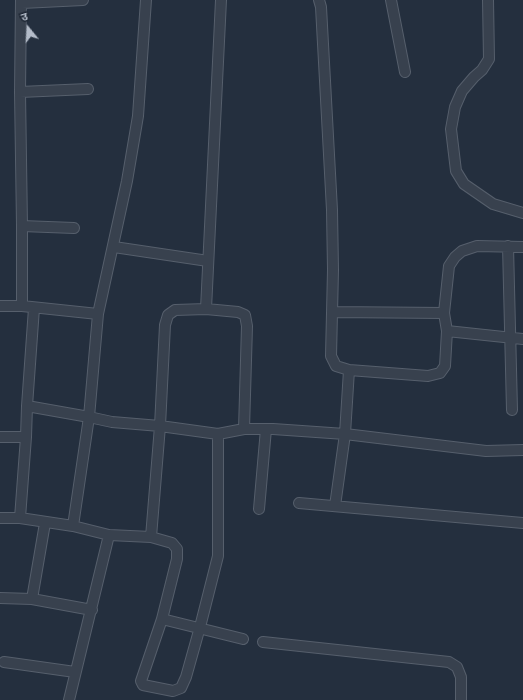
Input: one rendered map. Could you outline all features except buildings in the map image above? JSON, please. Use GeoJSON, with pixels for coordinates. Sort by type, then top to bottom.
{"type":"FeatureCollection","features":[{"type":"Feature","properties":{"kind":"street"},"geometry":{"type":"LineString","coordinates":[[22,306],[20,92],[22,2],[83,0]]}},
{"type":"Feature","properties":{"kind":"street"},"geometry":{"type":"LineString","coordinates":[[73,526],[88,417],[98,314],[114,247],[138,116],[146,0]]}},
{"type":"Feature","properties":{"kind":"street"},"geometry":{"type":"LineString","coordinates":[[206,309],[221,0]]}},
{"type":"Feature","properties":{"kind":"street"},"geometry":{"type":"LineString","coordinates":[[319,0],[321,7],[332,210],[333,270],[331,356],[336,366],[349,370],[421,376],[440,373],[445,366],[447,331],[444,313],[449,266],[454,258],[462,251],[477,246],[523,247]]}},
{"type":"Feature","properties":{"kind":"street"},"geometry":{"type":"LineString","coordinates":[[391,0],[405,72]]}},
{"type":"Feature","properties":{"kind":"street"},"geometry":{"type":"LineString","coordinates":[[488,0],[489,59],[482,70],[462,91],[455,107],[451,129],[456,171],[464,184],[493,204],[523,213]]}},
{"type":"Feature","properties":{"kind":"street"},"geometry":{"type":"LineString","coordinates":[[20,92],[88,88]]}},
{"type":"Feature","properties":{"kind":"street"},"geometry":{"type":"LineString","coordinates":[[22,226],[74,228]]}},
{"type":"Feature","properties":{"kind":"street"},"geometry":{"type":"LineString","coordinates":[[508,246],[512,410]]}},
{"type":"Feature","properties":{"kind":"street"},"geometry":{"type":"LineString","coordinates":[[114,247],[208,261]]}},
{"type":"Feature","properties":{"kind":"street"},"geometry":{"type":"LineString","coordinates":[[0,306],[22,306],[98,314]]}},
{"type":"Feature","properties":{"kind":"street"},"geometry":{"type":"LineString","coordinates":[[20,518],[34,308]]}},
{"type":"Feature","properties":{"kind":"street"},"geometry":{"type":"LineString","coordinates":[[151,537],[160,426],[165,325],[168,315],[175,310],[206,309],[238,312],[245,315],[247,326],[244,429]]}},
{"type":"Feature","properties":{"kind":"street"},"geometry":{"type":"LineString","coordinates":[[332,312],[444,313]]}},
{"type":"Feature","properties":{"kind":"street"},"geometry":{"type":"LineString","coordinates":[[447,331],[523,339]]}},
{"type":"Feature","properties":{"kind":"street"},"geometry":{"type":"LineString","coordinates":[[335,506],[345,434],[349,370]]}},
{"type":"Feature","properties":{"kind":"street"},"geometry":{"type":"LineString","coordinates":[[27,406],[112,422],[160,426],[218,434],[244,429],[266,429],[345,434],[486,451],[523,450]]}},
{"type":"Feature","properties":{"kind":"street"},"geometry":{"type":"LineString","coordinates":[[259,509],[266,429]]}},
{"type":"Feature","properties":{"kind":"street"},"geometry":{"type":"LineString","coordinates":[[0,518],[20,518],[45,523],[73,526],[109,535],[151,537],[172,543],[176,548],[177,559],[162,619],[141,681],[144,685],[173,691],[181,688],[186,677],[200,628],[218,556],[218,434]]}},
{"type":"Feature","properties":{"kind":"street"},"geometry":{"type":"LineString","coordinates":[[0,437],[26,438]]}},
{"type":"Feature","properties":{"kind":"street"},"geometry":{"type":"LineString","coordinates":[[299,503],[523,523]]}},
{"type":"Feature","properties":{"kind":"street"},"geometry":{"type":"LineString","coordinates":[[32,599],[45,523]]}},
{"type":"Feature","properties":{"kind":"street"},"geometry":{"type":"LineString","coordinates":[[69,700],[109,535]]}},
{"type":"Feature","properties":{"kind":"street"},"geometry":{"type":"LineString","coordinates":[[0,598],[32,599],[92,610]]}},
{"type":"Feature","properties":{"kind":"street"},"geometry":{"type":"LineString","coordinates":[[162,619],[243,639]]}},
{"type":"Feature","properties":{"kind":"street"},"geometry":{"type":"LineString","coordinates":[[263,642],[449,662],[457,667],[461,677],[461,700]]}},
{"type":"Feature","properties":{"kind":"street"},"geometry":{"type":"LineString","coordinates":[[4,662],[75,672]]}}]}
